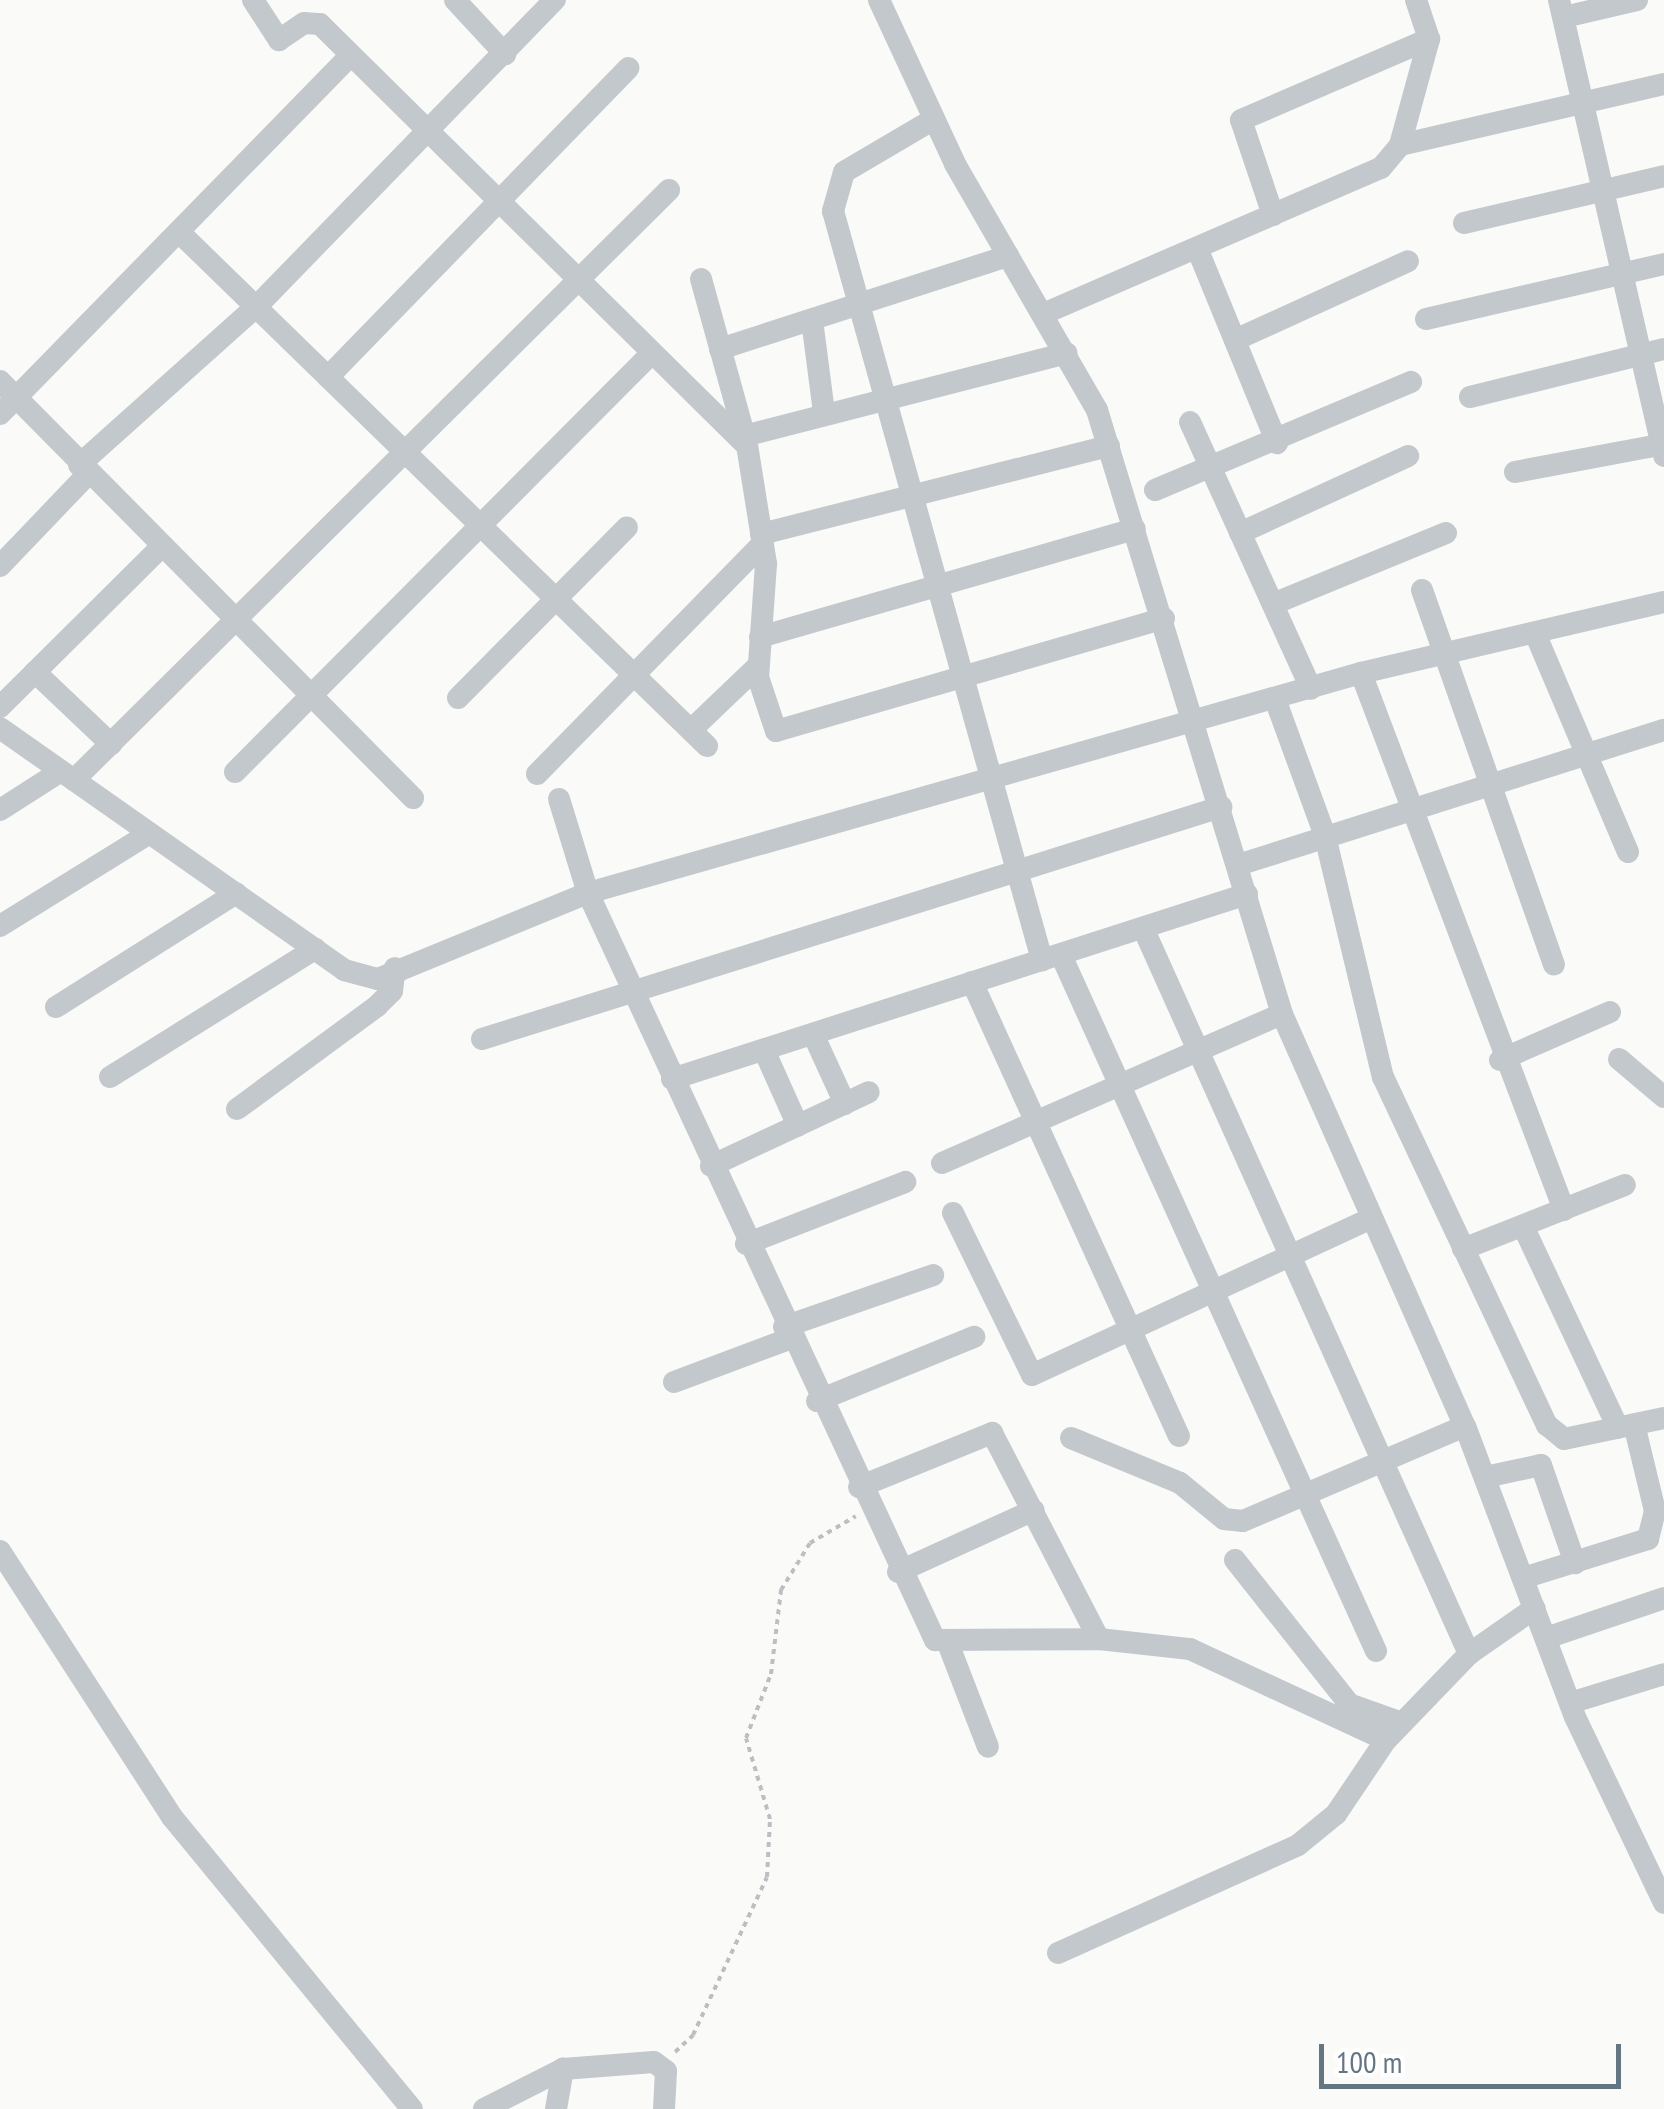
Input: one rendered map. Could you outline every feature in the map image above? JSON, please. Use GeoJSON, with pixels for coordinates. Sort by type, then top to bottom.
{"type":"FeatureCollection","features":[{"type":"Feature","properties":{"kind":"street"},"geometry":{"type":"LineString","coordinates":[[253,0],[279,40],[312,21],[651,354],[746,440]]}},
{"type":"Feature","properties":{"kind":"street"},"geometry":{"type":"LineString","coordinates":[[455,0],[505,54]]}},
{"type":"Feature","properties":{"kind":"street"},"geometry":{"type":"LineString","coordinates":[[0,566],[83,470],[430,135],[555,0]]}},
{"type":"Feature","properties":{"kind":"street"},"geometry":{"type":"LineString","coordinates":[[878,0],[934,120],[1008,256],[1067,353],[1109,446],[1282,1014],[1465,1426],[1570,1704],[1663,1898]]}},
{"type":"Feature","properties":{"kind":"street"},"geometry":{"type":"LineString","coordinates":[[1044,314],[1381,168],[1400,145],[1428,39],[1416,0]]}},
{"type":"Feature","properties":{"kind":"street"},"geometry":{"type":"LineString","coordinates":[[1515,472],[1663,448],[1653,351],[1624,274],[1562,8],[1638,0]]}},
{"type":"Feature","properties":{"kind":"street"},"geometry":{"type":"LineString","coordinates":[[1274,215],[1240,120],[1428,39]]}},
{"type":"Feature","properties":{"kind":"street"},"geometry":{"type":"LineString","coordinates":[[350,56],[178,232],[5,398],[83,470],[413,798]]}},
{"type":"Feature","properties":{"kind":"street"},"geometry":{"type":"LineString","coordinates":[[328,377],[503,207],[630,68]]}},
{"type":"Feature","properties":{"kind":"street"},"geometry":{"type":"LineString","coordinates":[[1400,145],[1664,84]]}},
{"type":"Feature","properties":{"kind":"street"},"geometry":{"type":"LineString","coordinates":[[934,120],[844,172],[835,188],[858,305],[1051,957],[1114,1081],[1205,1288],[1376,1651]]}},
{"type":"Feature","properties":{"kind":"street"},"geometry":{"type":"LineString","coordinates":[[1464,224],[1664,176]]}},
{"type":"Feature","properties":{"kind":"street"},"geometry":{"type":"LineString","coordinates":[[0,810],[67,775],[110,744],[581,284],[669,190]]}},
{"type":"Feature","properties":{"kind":"street"},"geometry":{"type":"LineString","coordinates":[[178,232],[699,738],[758,666]]}},
{"type":"Feature","properties":{"kind":"street"},"geometry":{"type":"LineString","coordinates":[[1197,248],[1277,443]]}},
{"type":"Feature","properties":{"kind":"street"},"geometry":{"type":"LineString","coordinates":[[720,349],[1008,256]]}},
{"type":"Feature","properties":{"kind":"street"},"geometry":{"type":"LineString","coordinates":[[1234,340],[1408,261]]}},
{"type":"Feature","properties":{"kind":"street"},"geometry":{"type":"LineString","coordinates":[[1426,319],[1664,264]]}},
{"type":"Feature","properties":{"kind":"street"},"geometry":{"type":"LineString","coordinates":[[701,279],[746,440],[762,539],[758,666],[769,725],[786,732],[967,674],[1164,618]]}},
{"type":"Feature","properties":{"kind":"street"},"geometry":{"type":"LineString","coordinates":[[812,320],[824,414]]}},
{"type":"Feature","properties":{"kind":"street"},"geometry":{"type":"LineString","coordinates":[[1470,397],[1653,351]]}},
{"type":"Feature","properties":{"kind":"street"},"geometry":{"type":"LineString","coordinates":[[746,440],[885,396],[1067,353]]}},
{"type":"Feature","properties":{"kind":"street"},"geometry":{"type":"LineString","coordinates":[[234,772],[315,700],[485,530],[651,354]]}},
{"type":"Feature","properties":{"kind":"street"},"geometry":{"type":"LineString","coordinates":[[1156,490],[1277,443],[1410,382]]}},
{"type":"Feature","properties":{"kind":"street"},"geometry":{"type":"LineString","coordinates":[[1190,422],[1310,689]]}},
{"type":"Feature","properties":{"kind":"street"},"geometry":{"type":"LineString","coordinates":[[537,774],[762,539],[912,489],[1109,446]]}},
{"type":"Feature","properties":{"kind":"street"},"geometry":{"type":"LineString","coordinates":[[1240,533],[1408,456]]}},
{"type":"Feature","properties":{"kind":"street"},"geometry":{"type":"LineString","coordinates":[[458,698],[627,527]]}},
{"type":"Feature","properties":{"kind":"street"},"geometry":{"type":"LineString","coordinates":[[760,637],[1135,529]]}},
{"type":"Feature","properties":{"kind":"street"},"geometry":{"type":"LineString","coordinates":[[1272,604],[1446,533]]}},
{"type":"Feature","properties":{"kind":"street"},"geometry":{"type":"LineString","coordinates":[[0,707],[161,548]]}},
{"type":"Feature","properties":{"kind":"street"},"geometry":{"type":"LineString","coordinates":[[1422,590],[1554,964]]}},
{"type":"Feature","properties":{"kind":"street"},"geometry":{"type":"LineString","coordinates":[[0,728],[359,977],[396,968],[588,894],[1360,673],[1664,602]]}},
{"type":"Feature","properties":{"kind":"street"},"geometry":{"type":"LineString","coordinates":[[1535,633],[1628,852]]}},
{"type":"Feature","properties":{"kind":"street"},"geometry":{"type":"LineString","coordinates":[[35,672],[110,744]]}},
{"type":"Feature","properties":{"kind":"street"},"geometry":{"type":"LineString","coordinates":[[1360,673],[1412,807],[1500,1060],[1564,1210]]}},
{"type":"Feature","properties":{"kind":"street"},"geometry":{"type":"LineString","coordinates":[[1275,699],[1324,836],[1383,1077],[1547,1426],[1564,1438],[1664,1418]]}},
{"type":"Feature","properties":{"kind":"street"},"geometry":{"type":"LineString","coordinates":[[1238,865],[1584,749],[1664,730]]}},
{"type":"Feature","properties":{"kind":"street"},"geometry":{"type":"LineString","coordinates":[[559,799],[588,894],[816,1401],[924,1628],[949,1646],[988,1747]]}},
{"type":"Feature","properties":{"kind":"street"},"geometry":{"type":"LineString","coordinates":[[482,1039],[1022,864],[1222,808]]}},
{"type":"Feature","properties":{"kind":"street"},"geometry":{"type":"LineString","coordinates":[[0,926],[150,834]]}},
{"type":"Feature","properties":{"kind":"street"},"geometry":{"type":"LineString","coordinates":[[56,1007],[236,894]]}},
{"type":"Feature","properties":{"kind":"street"},"geometry":{"type":"LineString","coordinates":[[672,1079],[1247,894]]}},
{"type":"Feature","properties":{"kind":"street"},"geometry":{"type":"LineString","coordinates":[[1144,930],[1469,1654]]}},
{"type":"Feature","properties":{"kind":"street"},"geometry":{"type":"LineString","coordinates":[[110,1077],[315,949]]}},
{"type":"Feature","properties":{"kind":"street"},"geometry":{"type":"LineString","coordinates":[[237,1109],[377,1006],[392,992],[396,968]]}},
{"type":"Feature","properties":{"kind":"street"},"geometry":{"type":"LineString","coordinates":[[972,982],[1179,1436]]}},
{"type":"Feature","properties":{"kind":"street"},"geometry":{"type":"LineString","coordinates":[[1500,1060],[1610,1012]]}},
{"type":"Feature","properties":{"kind":"street"},"geometry":{"type":"LineString","coordinates":[[942,1162],[1114,1081],[1282,1014]]}},
{"type":"Feature","properties":{"kind":"street"},"geometry":{"type":"LineString","coordinates":[[813,1034],[844,1104]]}},
{"type":"Feature","properties":{"kind":"street"},"geometry":{"type":"LineString","coordinates":[[764,1050],[798,1126]]}},
{"type":"Feature","properties":{"kind":"street"},"geometry":{"type":"LineString","coordinates":[[1619,1060],[1664,1097]]}},
{"type":"Feature","properties":{"kind":"street"},"geometry":{"type":"LineString","coordinates":[[711,1166],[869,1092]]}},
{"type":"Feature","properties":{"kind":"street"},"geometry":{"type":"LineString","coordinates":[[746,1244],[905,1182]]}},
{"type":"Feature","properties":{"kind":"street"},"geometry":{"type":"LineString","coordinates":[[1463,1249],[1626,1184]]}},
{"type":"Feature","properties":{"kind":"street"},"geometry":{"type":"LineString","coordinates":[[954,1213],[1027,1374],[1205,1288],[1372,1218]]}},
{"type":"Feature","properties":{"kind":"street"},"geometry":{"type":"LineString","coordinates":[[1523,1226],[1626,1426],[1654,1530],[1641,1544],[1523,1578]]}},
{"type":"Feature","properties":{"kind":"street"},"geometry":{"type":"LineString","coordinates":[[674,1382],[934,1275]]}},
{"type":"Feature","properties":{"kind":"street"},"geometry":{"type":"LineString","coordinates":[[816,1401],[974,1337]]}},
{"type":"Feature","properties":{"kind":"street"},"geometry":{"type":"LineString","coordinates":[[1071,1438],[1171,1478],[1224,1520],[1304,1498],[1465,1426]]}},
{"type":"Feature","properties":{"kind":"street"},"geometry":{"type":"LineString","coordinates":[[859,1487],[983,1431],[998,1438],[1099,1639]]}},
{"type":"Feature","properties":{"kind":"street"},"geometry":{"type":"LineString","coordinates":[[1484,1477],[1542,1465],[1576,1563]]}},
{"type":"Feature","properties":{"kind":"street"},"geometry":{"type":"LineString","coordinates":[[898,1572],[1034,1510]]}},
{"type":"Feature","properties":{"kind":"street"},"geometry":{"type":"LineString","coordinates":[[0,1551],[172,1817],[412,2109]]}},
{"type":"Feature","properties":{"kind":"street"},"geometry":{"type":"LineString","coordinates":[[1235,1560],[1349,1704],[1394,1732]]}},
{"type":"Feature","properties":{"kind":"street"},"geometry":{"type":"LineString","coordinates":[[1546,1638],[1664,1598]]}},
{"type":"Feature","properties":{"kind":"street"},"geometry":{"type":"LineString","coordinates":[[1058,1952],[1298,1845],[1336,1814],[1394,1732],[1469,1654],[1534,1608]]}},
{"type":"Feature","properties":{"kind":"street"},"geometry":{"type":"LineString","coordinates":[[949,1646],[1099,1639],[1211,1655],[1318,1716],[1394,1732]]}},
{"type":"Feature","properties":{"kind":"street"},"geometry":{"type":"LineString","coordinates":[[1570,1704],[1664,1674]]}},
{"type":"Feature","properties":{"kind":"street"},"geometry":{"type":"LineString","coordinates":[[484,2109],[563,2069],[654,2062],[666,2072],[664,2109]]}},
{"type":"Feature","properties":{"kind":"street"},"geometry":{"type":"LineString","coordinates":[[556,2109],[563,2069]]}},
{"type":"Feature","properties":{"kind":"path"},"geometry":{"type":"LineString","coordinates":[[654,2062],[692,2035],[767,1877],[770,1819],[746,1738],[771,1674],[786,1576],[810,1543],[869,1510]]}}]}
